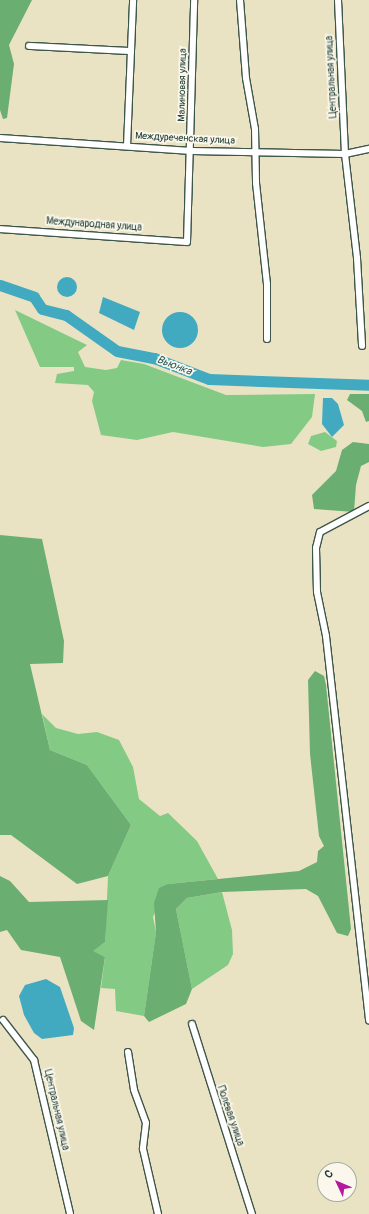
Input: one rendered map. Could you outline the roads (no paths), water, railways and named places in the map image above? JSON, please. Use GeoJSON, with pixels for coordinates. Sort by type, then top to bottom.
{"type":"FeatureCollection","features":[{"type":"Feature","properties":{"kind":"street"},"geometry":{"type":"LineString","coordinates":[[127,146],[133,0]]}},
{"type":"Feature","properties":{"kind":"street","name":"Малиновая улица"},"geometry":{"type":"LineString","coordinates":[[187,242],[192,150],[194,0]]}},
{"type":"Feature","properties":{"kind":"street"},"geometry":{"type":"LineString","coordinates":[[240,0],[246,78],[256,151],[256,183],[267,284],[267,339]]}},
{"type":"Feature","properties":{"kind":"street","name":"Центральная улица"},"geometry":{"type":"LineString","coordinates":[[338,0],[345,154],[358,258],[362,346]]}},
{"type":"Feature","properties":{"kind":"street"},"geometry":{"type":"LineString","coordinates":[[29,46],[130,51]]}},
{"type":"Feature","properties":{"kind":"street","name":"Междуреченская улица"},"geometry":{"type":"LineString","coordinates":[[0,138],[192,150],[345,154],[369,149]]}},
{"type":"Feature","properties":{"kind":"street","name":"Международная улица"},"geometry":{"type":"LineString","coordinates":[[0,229],[187,242]]}},
{"type":"Feature","properties":{"kind":"street"},"geometry":{"type":"LineString","coordinates":[[369,506],[320,532],[316,548],[317,592],[326,636],[369,1021]]}},
{"type":"Feature","properties":{"kind":"street","name":"Центральная улица"},"geometry":{"type":"LineString","coordinates":[[3,1020],[34,1060],[70,1214]]}},
{"type":"Feature","properties":{"kind":"street","name":"Полевая улица"},"geometry":{"type":"LineString","coordinates":[[192,1024],[252,1214]]}},
{"type":"Feature","properties":{"kind":"street"},"geometry":{"type":"LineString","coordinates":[[128,1052],[134,1090],[146,1123],[142,1149],[158,1214]]}},
{"type":"Feature","properties":{"kind":"water"},"geometry":{"type":"Polygon","coordinates":[[[67,277],[74,280],[77,287],[74,294],[67,297],[60,294],[57,287],[60,280],[67,277]]]}},
{"type":"Feature","properties":{"kind":"water"},"geometry":{"type":"Polygon","coordinates":[[[103,297],[140,312],[134,330],[99,313],[103,297]]]}},
{"type":"Feature","properties":{"kind":"water"},"geometry":{"type":"Polygon","coordinates":[[[180,312],[193,317],[198,330],[193,343],[180,348],[167,343],[162,330],[167,317],[180,312]]]}},
{"type":"Feature","properties":{"kind":"water"},"geometry":{"type":"Polygon","coordinates":[[[323,398],[332,398],[338,404],[344,425],[332,437],[322,424],[323,398]]]}},
{"type":"Feature","properties":{"kind":"water"},"geometry":{"type":"Polygon","coordinates":[[[46,979],[60,987],[74,1028],[73,1035],[42,1039],[34,1033],[24,1015],[19,996],[25,985],[46,979]]]}},
{"type":"Feature","properties":{"kind":"waterway","name":"Вьюнка"},"geometry":{"type":"LineString","coordinates":[[0,285],[34,297],[42,309],[66,315],[117,351],[154,358],[209,379],[369,385]]}}]}
